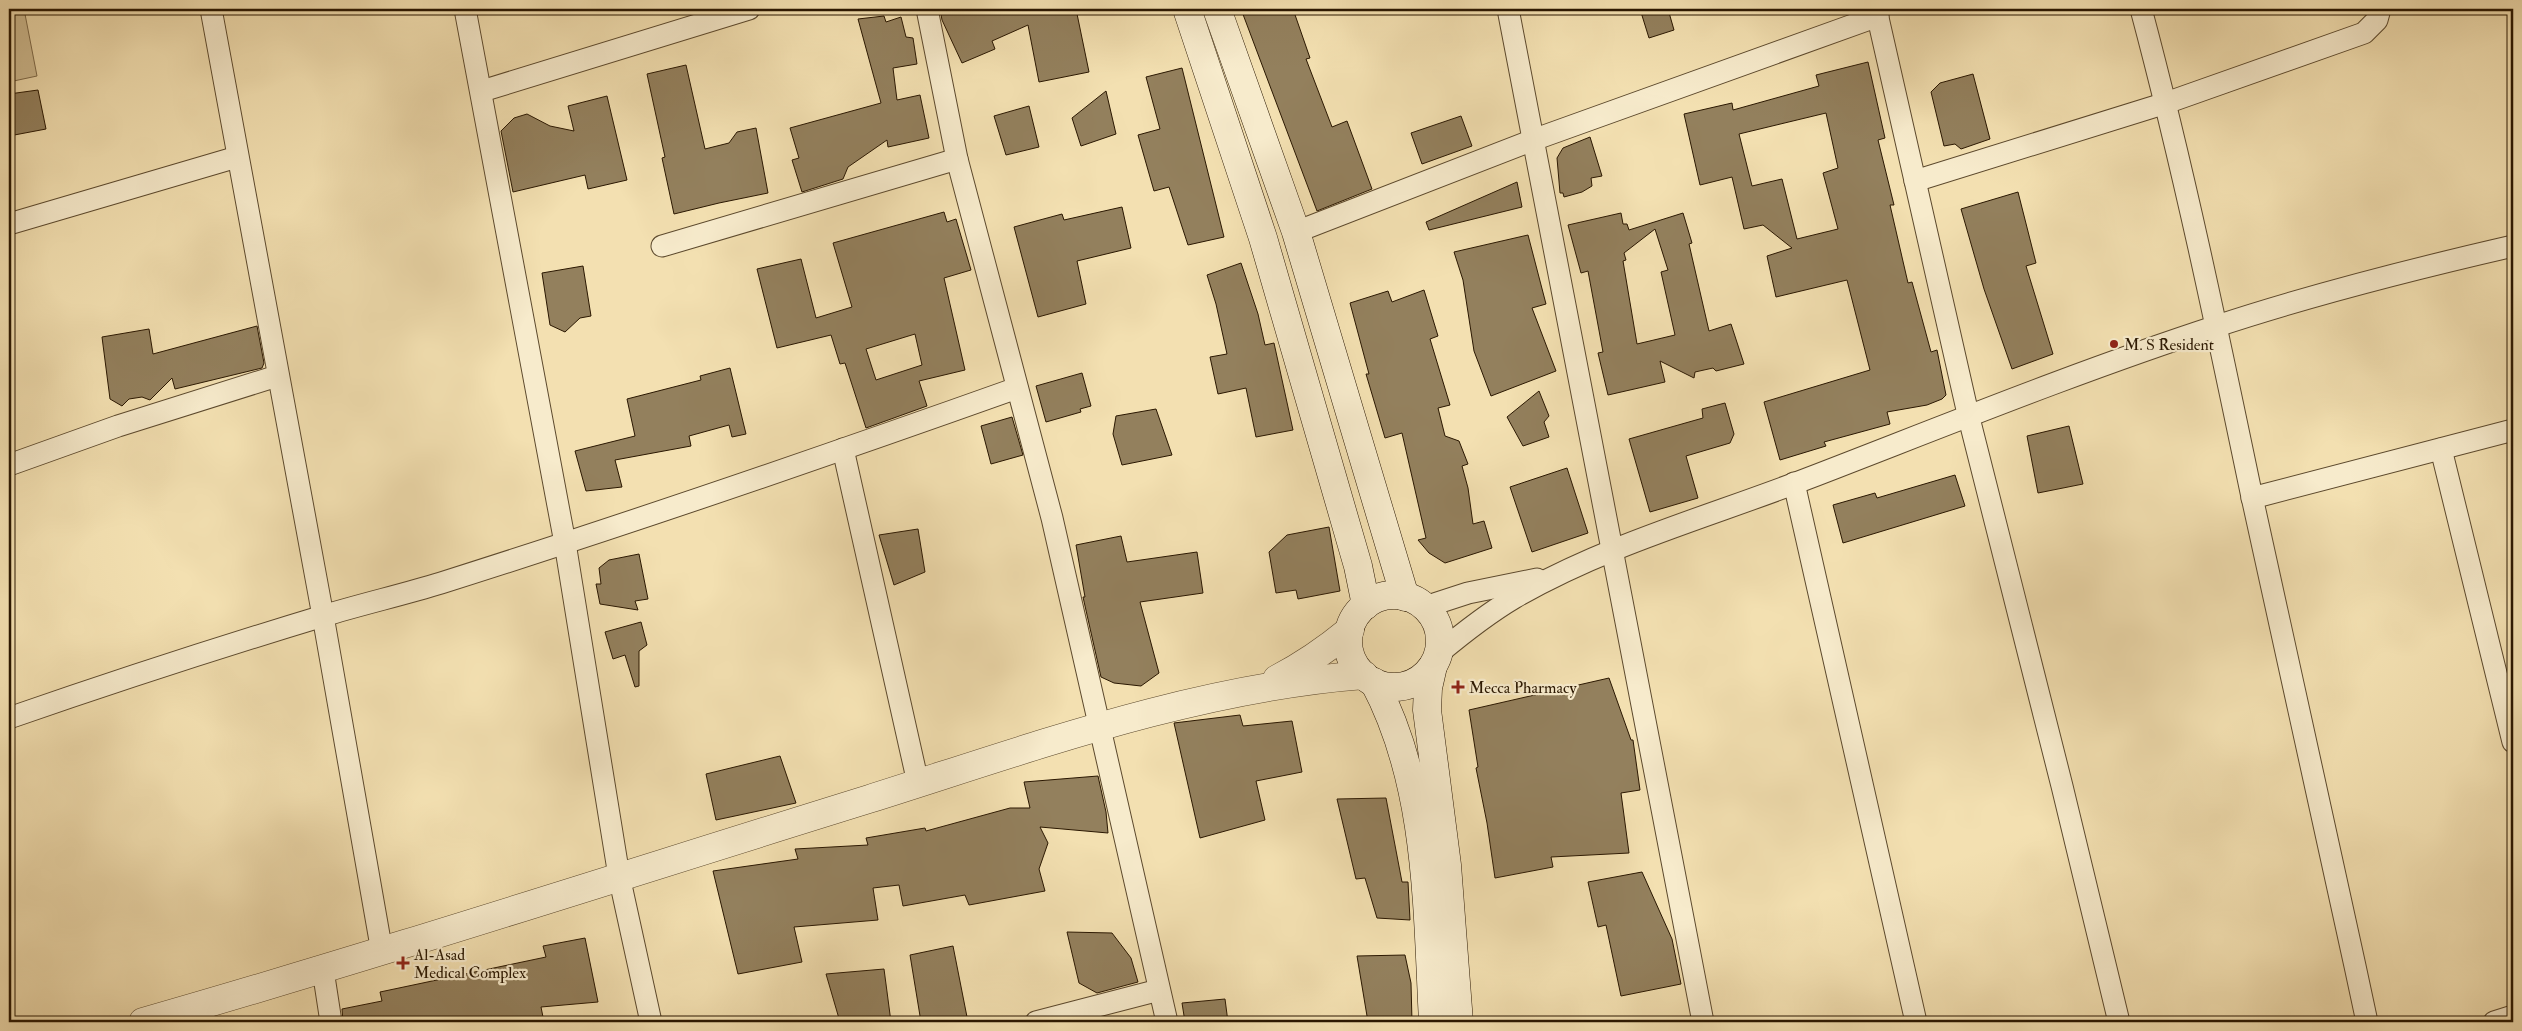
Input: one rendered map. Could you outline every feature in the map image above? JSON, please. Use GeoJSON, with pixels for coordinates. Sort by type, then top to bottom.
{"type":"FeatureCollection","features":[{"type":"Feature","properties":{"kind":"main road"},"geometry":{"type":"LineString","coordinates":[[1187,9],[1263,238],[1358,566],[1366,605]]}},
{"type":"Feature","properties":{"kind":"main road"},"geometry":{"type":"LineString","coordinates":[[1217,9],[1296,232],[1392,555],[1415,602],[1435,620],[1440,636],[1428,688],[1427,710],[1447,864],[1459,1022]]}},
{"type":"Feature","properties":{"kind":"main road"},"geometry":{"type":"LineString","coordinates":[[1358,566],[1374,572],[1389,564],[1392,555]]}},
{"type":"Feature","properties":{"kind":"main road"},"geometry":{"type":"LineString","coordinates":[[1415,602],[1391,596],[1378,598],[1366,605],[1356,616],[1350,630],[1350,654],[1356,666],[1369,679],[1392,721],[1411,789],[1420,832],[1427,903],[1433,1022]]}},
{"type":"Feature","properties":{"kind":"main road"},"geometry":{"type":"LineString","coordinates":[[1243,692],[1272,681],[1300,667],[1350,630]]}},
{"type":"Feature","properties":{"kind":"main road"},"geometry":{"type":"LineString","coordinates":[[143,1022],[382,952],[619,876],[1101,727],[1243,692],[1303,681],[1369,679],[1386,686],[1400,686],[1418,680],[1436,659]]}},
{"type":"Feature","properties":{"kind":"main road"},"geometry":{"type":"LineString","coordinates":[[1392,721],[1409,712],[1427,710]]}},
{"type":"Feature","properties":{"kind":"street"},"geometry":{"type":"LineString","coordinates":[[211,9],[277,376],[323,616],[382,952]]}},
{"type":"Feature","properties":{"kind":"street"},"geometry":{"type":"LineString","coordinates":[[466,9],[565,542],[619,876],[651,1022]]}},
{"type":"Feature","properties":{"kind":"street"},"geometry":{"type":"LineString","coordinates":[[482,91],[749,9]]}},
{"type":"Feature","properties":{"kind":"street"},"geometry":{"type":"LineString","coordinates":[[927,9],[957,159],[1052,518],[1167,1022]]}},
{"type":"Feature","properties":{"kind":"street"},"geometry":{"type":"LineString","coordinates":[[1508,9],[1703,1022]]}},
{"type":"Feature","properties":{"kind":"street"},"geometry":{"type":"LineString","coordinates":[[2141,9],[2166,103],[2217,326],[2252,498],[2367,1022]]}},
{"type":"Feature","properties":{"kind":"street"},"geometry":{"type":"LineString","coordinates":[[1915,180],[2166,103],[2364,33],[2378,20],[2380,9]]}},
{"type":"Feature","properties":{"kind":"street"},"geometry":{"type":"LineString","coordinates":[[1296,232],[1533,140],[1877,13],[1968,414],[2062,786],[2119,1022]]}},
{"type":"Feature","properties":{"kind":"street"},"geometry":{"type":"LineString","coordinates":[[9,224],[237,157]]}},
{"type":"Feature","properties":{"kind":"street"},"geometry":{"type":"LineString","coordinates":[[662,246],[957,159]]}},
{"type":"Feature","properties":{"kind":"street"},"geometry":{"type":"LineString","coordinates":[[1436,659],[1475,623],[1515,598],[1612,551],[1794,483],[1968,414],[2217,326],[2374,278],[2513,246]]}},
{"type":"Feature","properties":{"kind":"street"},"geometry":{"type":"LineString","coordinates":[[9,465],[118,426],[277,376]]}},
{"type":"Feature","properties":{"kind":"street"},"geometry":{"type":"LineString","coordinates":[[9,718],[129,677],[323,616],[438,583],[565,542],[843,449],[1017,388]]}},
{"type":"Feature","properties":{"kind":"street"},"geometry":{"type":"LineString","coordinates":[[2252,498],[2513,430]]}},
{"type":"Feature","properties":{"kind":"street"},"geometry":{"type":"LineString","coordinates":[[843,449],[918,783]]}},
{"type":"Feature","properties":{"kind":"street"},"geometry":{"type":"LineString","coordinates":[[2441,449],[2513,742]]}},
{"type":"Feature","properties":{"kind":"street"},"geometry":{"type":"LineString","coordinates":[[1794,483],[1916,1022]]}},
{"type":"Feature","properties":{"kind":"street"},"geometry":{"type":"LineString","coordinates":[[1415,602],[1557,577]]}},
{"type":"Feature","properties":{"kind":"street"},"geometry":{"type":"LineString","coordinates":[[323,970],[331,1022]]}},
{"type":"Feature","properties":{"kind":"street"},"geometry":{"type":"LineString","coordinates":[[1036,1022],[1159,990]]}},
{"type":"Feature","properties":{"kind":"street"},"geometry":{"type":"LineString","coordinates":[[2494,1022],[2513,1016]]}},
{"type":"Feature","properties":{"kind":"shaded area"},"geometry":{"type":"Polygon","coordinates":[[[9,9],[24,9],[37,76],[9,82],[9,9]]]}},
{"type":"Feature","properties":{"kind":"building"},"geometry":{"type":"Polygon","coordinates":[[[940,9],[1076,9],[1089,72],[1039,82],[1028,25],[992,41],[995,49],[962,63],[942,20],[940,9]]]}},
{"type":"Feature","properties":{"kind":"building"},"geometry":{"type":"Polygon","coordinates":[[[1241,9],[1293,9],[1310,58],[1306,59],[1332,127],[1347,121],[1372,189],[1317,211],[1241,9]]]}},
{"type":"Feature","properties":{"kind":"building"},"geometry":{"type":"Polygon","coordinates":[[[1640,9],[1668,9],[1674,30],[1649,38],[1640,9]]]}},
{"type":"Feature","properties":{"kind":"building"},"geometry":{"type":"Polygon","coordinates":[[[884,16],[886,22],[901,17],[906,37],[913,38],[917,64],[893,68],[897,100],[920,95],[929,138],[888,147],[887,140],[848,167],[843,179],[802,192],[792,160],[799,158],[790,128],[881,103],[858,19],[884,16]]]}},
{"type":"Feature","properties":{"kind":"building"},"geometry":{"type":"Polygon","coordinates":[[[1868,62],[1885,138],[1878,140],[1894,205],[1890,205],[1908,283],[1912,282],[1931,352],[1937,350],[1946,395],[1942,399],[1927,405],[1887,412],[1890,424],[1824,442],[1826,446],[1780,460],[1764,402],[1870,370],[1847,280],[1776,297],[1767,256],[1792,248],[1763,225],[1744,229],[1732,177],[1700,185],[1684,114],[1732,103],[1733,110],[1819,86],[1816,75],[1868,62]],[[1826,113],[1739,134],[1752,186],[1782,179],[1797,239],[1838,229],[1823,173],[1838,168],[1826,113]]]}},
{"type":"Feature","properties":{"kind":"building"},"geometry":{"type":"Polygon","coordinates":[[[686,65],[705,149],[729,143],[737,132],[756,128],[768,193],[674,214],[662,158],[665,157],[647,74],[686,65]]]}},
{"type":"Feature","properties":{"kind":"building"},"geometry":{"type":"Polygon","coordinates":[[[1182,68],[1224,237],[1188,245],[1169,187],[1154,191],[1138,135],[1160,129],[1146,77],[1182,68]]]}},
{"type":"Feature","properties":{"kind":"building"},"geometry":{"type":"Polygon","coordinates":[[[1973,74],[1990,139],[1961,149],[1955,144],[1944,146],[1931,92],[1940,83],[1973,74]]]}},
{"type":"Feature","properties":{"kind":"building"},"geometry":{"type":"Polygon","coordinates":[[[38,90],[46,129],[9,136],[9,94],[38,90]]]}},
{"type":"Feature","properties":{"kind":"building"},"geometry":{"type":"Polygon","coordinates":[[[1106,91],[1116,134],[1081,146],[1072,118],[1106,91]]]}},
{"type":"Feature","properties":{"kind":"building"},"geometry":{"type":"Polygon","coordinates":[[[607,96],[627,180],[588,189],[585,175],[513,192],[501,131],[514,118],[527,114],[550,126],[574,131],[568,106],[607,96]]]}},
{"type":"Feature","properties":{"kind":"building"},"geometry":{"type":"Polygon","coordinates":[[[1029,106],[1039,147],[1006,155],[994,116],[1029,106]]]}},
{"type":"Feature","properties":{"kind":"building"},"geometry":{"type":"Polygon","coordinates":[[[1461,116],[1472,146],[1422,164],[1411,133],[1461,116]]]}},
{"type":"Feature","properties":{"kind":"building"},"geometry":{"type":"Polygon","coordinates":[[[1590,137],[1602,176],[1591,178],[1592,186],[1582,192],[1564,197],[1563,193],[1560,193],[1557,158],[1563,148],[1590,137]]]}},
{"type":"Feature","properties":{"kind":"building"},"geometry":{"type":"Polygon","coordinates":[[[1517,182],[1522,207],[1429,230],[1426,222],[1517,182]]]}},
{"type":"Feature","properties":{"kind":"building"},"geometry":{"type":"Polygon","coordinates":[[[2018,192],[2036,263],[2026,266],[2053,354],[2012,369],[1984,289],[1961,209],[2018,192]]]}},
{"type":"Feature","properties":{"kind":"building"},"geometry":{"type":"Polygon","coordinates":[[[1122,207],[1131,248],[1077,261],[1086,304],[1038,317],[1014,227],[1062,214],[1064,220],[1122,207]]]}},
{"type":"Feature","properties":{"kind":"building"},"geometry":{"type":"Polygon","coordinates":[[[944,212],[947,222],[956,219],[971,270],[944,278],[965,370],[919,381],[927,406],[866,428],[845,363],[840,364],[831,335],[777,348],[757,269],[801,259],[816,318],[852,307],[833,243],[944,212]],[[915,334],[866,349],[876,380],[922,365],[915,334]]]}},
{"type":"Feature","properties":{"kind":"building"},"geometry":{"type":"Polygon","coordinates":[[[1621,213],[1623,224],[1627,224],[1629,230],[1683,213],[1692,243],[1689,244],[1709,331],[1731,324],[1744,364],[1716,371],[1713,368],[1695,372],[1694,378],[1660,361],[1665,382],[1608,395],[1598,353],[1603,352],[1588,271],[1581,273],[1568,225],[1621,213]],[[1655,229],[1624,253],[1626,260],[1623,261],[1637,344],[1675,335],[1661,272],[1668,270],[1655,229]]]}},
{"type":"Feature","properties":{"kind":"building"},"geometry":{"type":"Polygon","coordinates":[[[1528,235],[1546,304],[1532,308],[1556,371],[1491,396],[1474,351],[1463,280],[1454,252],[1528,235]]]}},
{"type":"Feature","properties":{"kind":"building"},"geometry":{"type":"Polygon","coordinates":[[[1241,263],[1258,314],[1265,345],[1274,343],[1293,430],[1256,437],[1246,388],[1218,394],[1210,357],[1227,354],[1216,304],[1207,275],[1241,263]]]}},
{"type":"Feature","properties":{"kind":"building"},"geometry":{"type":"Polygon","coordinates":[[[583,266],[591,316],[580,318],[565,332],[550,325],[542,273],[583,266]]]}},
{"type":"Feature","properties":{"kind":"building"},"geometry":{"type":"Polygon","coordinates":[[[1424,290],[1438,336],[1430,339],[1450,405],[1438,408],[1445,436],[1459,441],[1468,464],[1462,466],[1468,488],[1473,524],[1484,521],[1492,548],[1445,563],[1429,553],[1418,540],[1426,538],[1402,433],[1385,438],[1366,374],[1369,374],[1350,303],[1388,291],[1392,302],[1424,290]]]}},
{"type":"Feature","properties":{"kind":"building"},"geometry":{"type":"Polygon","coordinates":[[[257,326],[264,363],[262,368],[175,389],[172,378],[150,400],[142,397],[129,399],[122,406],[110,399],[102,337],[149,329],[153,354],[257,326]]]}},
{"type":"Feature","properties":{"kind":"building"},"geometry":{"type":"Polygon","coordinates":[[[730,368],[746,434],[732,437],[729,425],[689,436],[691,446],[615,460],[622,487],[586,491],[575,451],[635,436],[627,399],[701,380],[700,376],[730,368]]]}},
{"type":"Feature","properties":{"kind":"building"},"geometry":{"type":"Polygon","coordinates":[[[1082,373],[1091,406],[1080,409],[1081,412],[1046,422],[1036,386],[1082,373]]]}},
{"type":"Feature","properties":{"kind":"building"},"geometry":{"type":"Polygon","coordinates":[[[1539,391],[1549,416],[1544,422],[1549,437],[1523,446],[1507,417],[1539,391]]]}},
{"type":"Feature","properties":{"kind":"building"},"geometry":{"type":"Polygon","coordinates":[[[1725,403],[1734,434],[1730,443],[1686,456],[1698,498],[1650,512],[1629,439],[1703,418],[1702,409],[1725,403]]]}},
{"type":"Feature","properties":{"kind":"building"},"geometry":{"type":"Polygon","coordinates":[[[1156,409],[1172,455],[1122,465],[1113,434],[1116,416],[1156,409]]]}},
{"type":"Feature","properties":{"kind":"building"},"geometry":{"type":"Polygon","coordinates":[[[1012,417],[1023,455],[991,464],[981,426],[1012,417]]]}},
{"type":"Feature","properties":{"kind":"building"},"geometry":{"type":"Polygon","coordinates":[[[2069,426],[2083,484],[2038,493],[2027,436],[2069,426]]]}},
{"type":"Feature","properties":{"kind":"building"},"geometry":{"type":"Polygon","coordinates":[[[1567,468],[1588,533],[1532,552],[1510,487],[1567,468]]]}},
{"type":"Feature","properties":{"kind":"building"},"geometry":{"type":"Polygon","coordinates":[[[1955,475],[1965,506],[1843,543],[1833,505],[1875,493],[1877,498],[1955,475]]]}},
{"type":"Feature","properties":{"kind":"building"},"geometry":{"type":"Polygon","coordinates":[[[1329,527],[1340,591],[1298,599],[1296,590],[1276,593],[1269,552],[1287,535],[1329,527]]]}},
{"type":"Feature","properties":{"kind":"building"},"geometry":{"type":"Polygon","coordinates":[[[918,529],[925,572],[894,585],[879,535],[918,529]]]}},
{"type":"Feature","properties":{"kind":"building"},"geometry":{"type":"Polygon","coordinates":[[[1121,536],[1127,562],[1197,552],[1203,593],[1140,602],[1159,673],[1141,686],[1114,683],[1101,677],[1083,597],[1085,597],[1076,545],[1121,536]]]}},
{"type":"Feature","properties":{"kind":"building"},"geometry":{"type":"Polygon","coordinates":[[[639,554],[648,599],[635,601],[638,610],[600,604],[596,584],[601,584],[599,568],[609,560],[639,554]]]}},
{"type":"Feature","properties":{"kind":"building"},"geometry":{"type":"Polygon","coordinates":[[[641,622],[647,645],[639,651],[639,686],[635,687],[625,655],[613,659],[605,632],[641,622]]]}},
{"type":"Feature","properties":{"kind":"building"},"geometry":{"type":"Polygon","coordinates":[[[1609,678],[1631,740],[1633,740],[1640,790],[1621,793],[1629,853],[1551,857],[1553,867],[1495,878],[1476,768],[1478,767],[1469,710],[1609,678]]]}},
{"type":"Feature","properties":{"kind":"building"},"geometry":{"type":"Polygon","coordinates":[[[1240,715],[1243,726],[1292,721],[1302,772],[1256,781],[1265,820],[1200,838],[1174,723],[1240,715]]]}},
{"type":"Feature","properties":{"kind":"building"},"geometry":{"type":"Polygon","coordinates":[[[780,756],[796,803],[716,820],[706,774],[780,756]]]}},
{"type":"Feature","properties":{"kind":"building"},"geometry":{"type":"Polygon","coordinates":[[[1098,776],[1106,812],[1108,833],[1040,827],[1048,843],[1039,869],[1045,891],[969,905],[965,895],[903,906],[899,885],[873,888],[878,920],[794,927],[802,962],[738,974],[713,871],[798,859],[795,849],[868,845],[866,838],[925,828],[926,831],[1010,808],[1030,808],[1024,782],[1098,776]]]}},
{"type":"Feature","properties":{"kind":"building"},"geometry":{"type":"Polygon","coordinates":[[[1386,798],[1402,882],[1408,882],[1410,920],[1377,918],[1365,878],[1356,879],[1337,799],[1386,798]]]}},
{"type":"Feature","properties":{"kind":"building"},"geometry":{"type":"Polygon","coordinates":[[[1642,872],[1672,939],[1681,984],[1621,996],[1606,925],[1598,927],[1588,882],[1642,872]]]}},
{"type":"Feature","properties":{"kind":"building"},"geometry":{"type":"Polygon","coordinates":[[[1067,932],[1112,933],[1131,958],[1138,982],[1097,993],[1079,983],[1067,932]]]}},
{"type":"Feature","properties":{"kind":"building"},"geometry":{"type":"Polygon","coordinates":[[[585,938],[598,1002],[541,1007],[544,1022],[343,1022],[342,1009],[382,1001],[380,992],[546,957],[543,946],[585,938]]]}},
{"type":"Feature","properties":{"kind":"building"},"geometry":{"type":"Polygon","coordinates":[[[953,946],[968,1022],[921,1022],[910,955],[953,946]]]}},
{"type":"Feature","properties":{"kind":"building"},"geometry":{"type":"Polygon","coordinates":[[[1405,955],[1411,983],[1412,1022],[1368,1022],[1357,956],[1405,955]]]}},
{"type":"Feature","properties":{"kind":"building"},"geometry":{"type":"Polygon","coordinates":[[[884,969],[891,1022],[840,1022],[826,974],[884,969]]]}},
{"type":"Feature","properties":{"kind":"building"},"geometry":{"type":"Polygon","coordinates":[[[1225,999],[1228,1022],[1185,1022],[1182,1003],[1225,999]]]}},
{"type":"Feature","properties":{"kind":"place","name":"M. S Resident"},"geometry":{"type":"Point","coordinates":[2114,344]}},
{"type":"Feature","properties":{"kind":"place","name":"Mecca Pharmacy"},"geometry":{"type":"Point","coordinates":[1458,687]}},
{"type":"Feature","properties":{"kind":"place","name":"Al-Asad Medical Complex"},"geometry":{"type":"Point","coordinates":[403,963]}}]}
